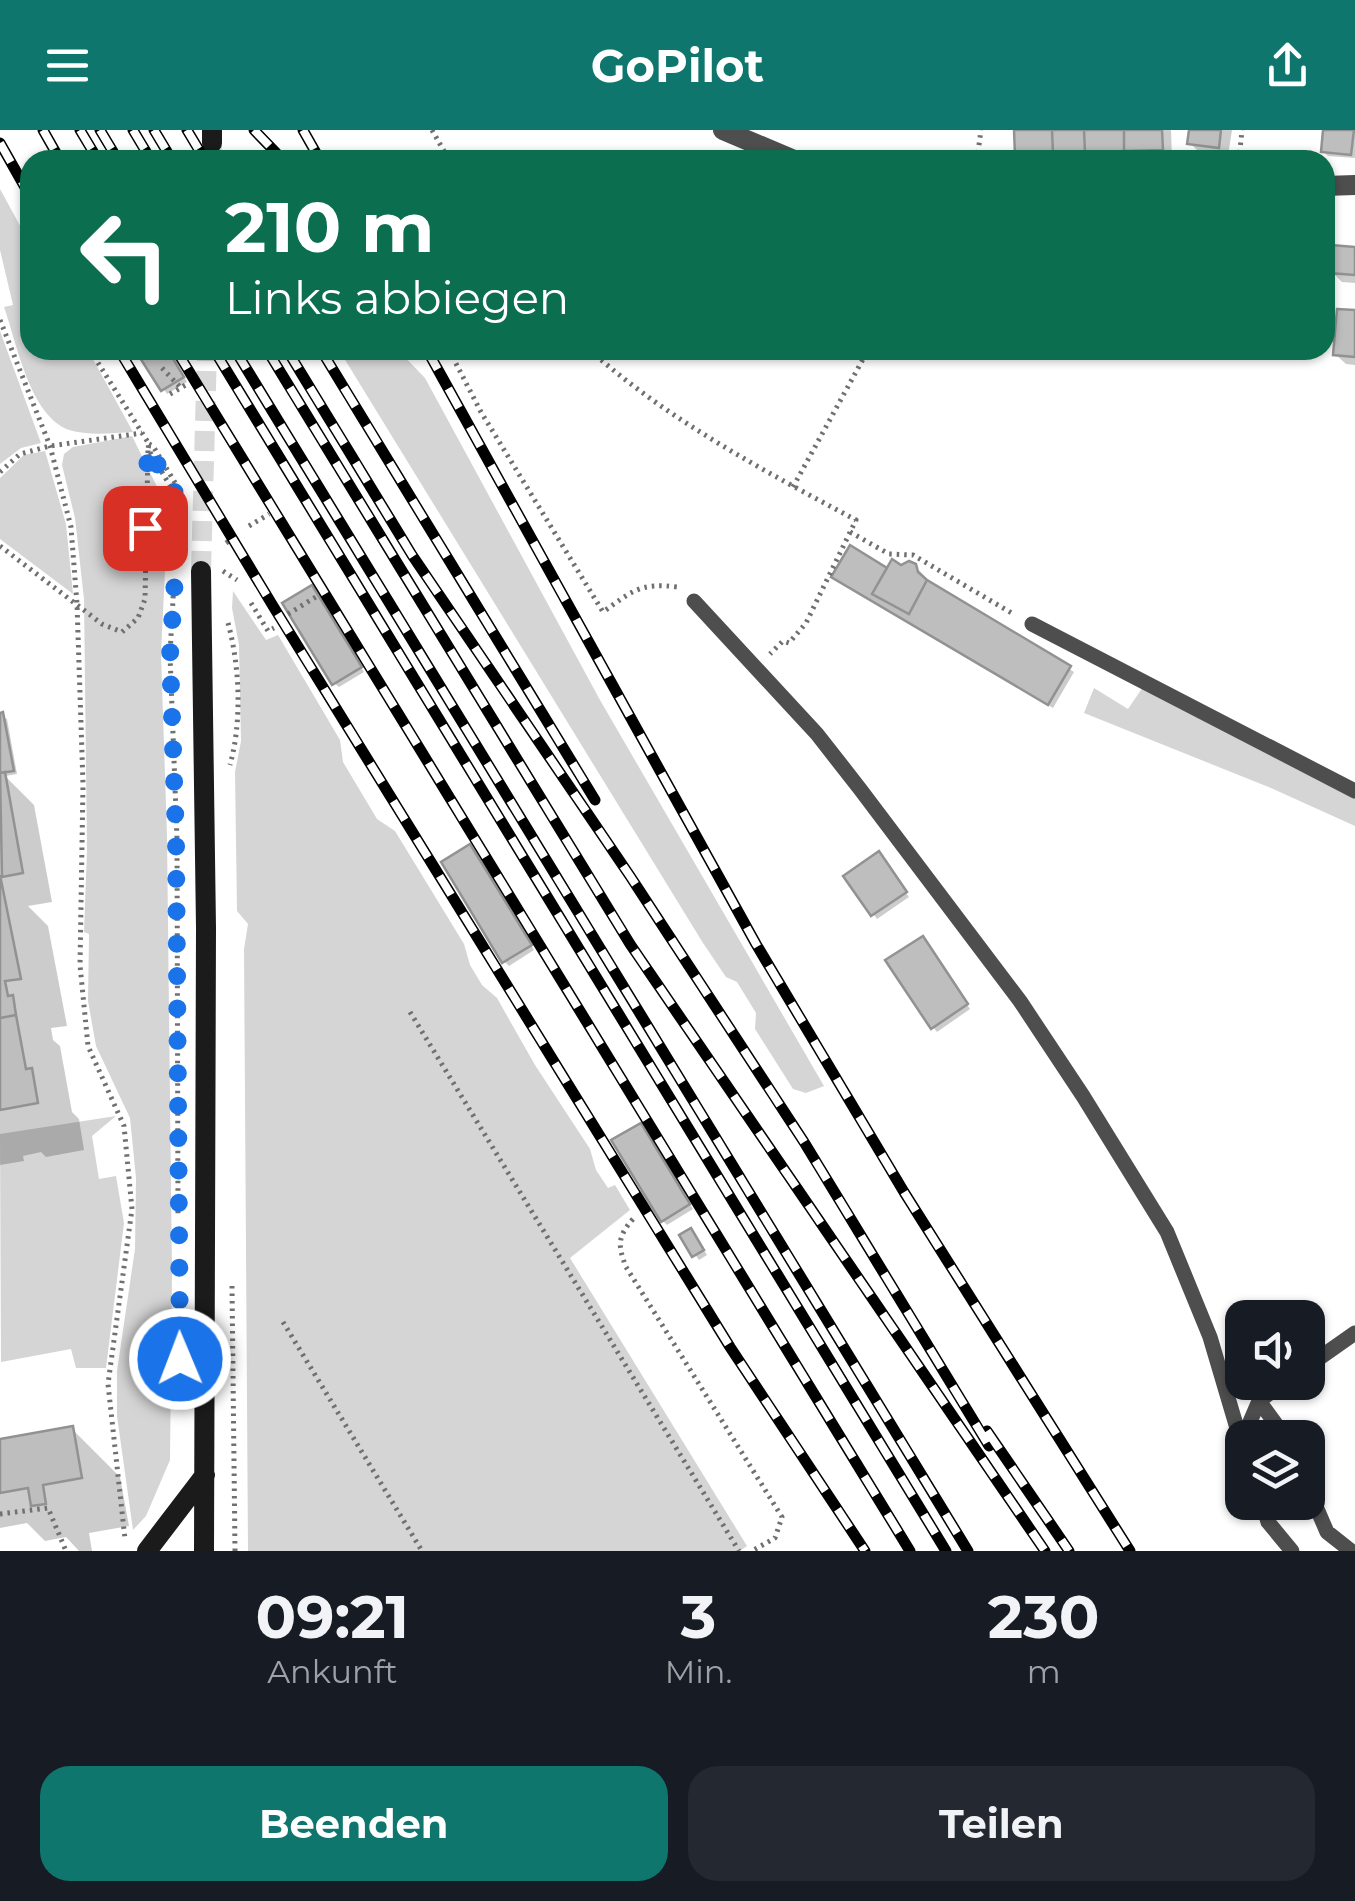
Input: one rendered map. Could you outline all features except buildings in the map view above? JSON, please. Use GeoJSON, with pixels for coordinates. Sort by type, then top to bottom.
{"type":"FeatureCollection","features":[{"type":"Feature","properties":{"kind":"main road"},"geometry":{"type":"LineString","coordinates":[[201,571],[206,928],[204,1551]]}},
{"type":"Feature","properties":{"kind":"main road"},"geometry":{"type":"LineString","coordinates":[[148,1551],[206,1474]]}},
{"type":"Feature","properties":{"kind":"street"},"geometry":{"type":"LineString","coordinates":[[724,130],[771,150]]}},
{"type":"Feature","properties":{"kind":"lane"},"geometry":{"type":"LineString","coordinates":[[694,600],[817,734],[1020,1001],[1083,1096],[1168,1232],[1210,1337],[1236,1420]]}},
{"type":"Feature","properties":{"kind":"lane"},"geometry":{"type":"LineString","coordinates":[[1032,624],[1355,792]]}},
{"type":"Feature","properties":{"kind":"lane"},"geometry":{"type":"LineString","coordinates":[[1325,1354],[1355,1332]]}},
{"type":"Feature","properties":{"kind":"lane"},"geometry":{"type":"LineString","coordinates":[[1251,1420],[1260,1401]]}},
{"type":"Feature","properties":{"kind":"lane"},"geometry":{"type":"LineString","coordinates":[[1260,1401],[1273,1420]]}},
{"type":"Feature","properties":{"kind":"lane"},"geometry":{"type":"LineString","coordinates":[[1267,1520],[1292,1551]]}},
{"type":"Feature","properties":{"kind":"lane"},"geometry":{"type":"LineString","coordinates":[[1322,1520],[1327,1532],[1351,1551]]}},
{"type":"Feature","properties":{"kind":"path"},"geometry":{"type":"LineString","coordinates":[[0,320],[50,446],[71,527],[78,604],[83,784],[80,964],[88,1046],[124,1126],[132,1209],[108,1384],[125,1540],[121,1551]]}},
{"type":"Feature","properties":{"kind":"path"},"geometry":{"type":"LineString","coordinates":[[96,360],[180,501],[170,655],[176,838],[178,1218]]}},
{"type":"Feature","properties":{"kind":"path"},"geometry":{"type":"LineString","coordinates":[[454,360],[481,412],[603,612],[638,588],[652,584],[677,587],[694,600]]}},
{"type":"Feature","properties":{"kind":"path"},"geometry":{"type":"LineString","coordinates":[[601,360],[625,382],[793,486],[856,520],[802,628],[790,643],[783,641],[756,666]]}},
{"type":"Feature","properties":{"kind":"path"},"geometry":{"type":"LineString","coordinates":[[793,486],[862,360]]}},
{"type":"Feature","properties":{"kind":"path"},"geometry":{"type":"LineString","coordinates":[[162,368],[181,388]]}},
{"type":"Feature","properties":{"kind":"path"},"geometry":{"type":"LineString","coordinates":[[170,394],[189,383]]}},
{"type":"Feature","properties":{"kind":"path"},"geometry":{"type":"LineString","coordinates":[[0,472],[20,454],[142,433]]}},
{"type":"Feature","properties":{"kind":"path"},"geometry":{"type":"LineString","coordinates":[[0,546],[102,624],[122,632],[138,618],[145,599],[144,492],[148,446]]}},
{"type":"Feature","properties":{"kind":"path"},"geometry":{"type":"LineString","coordinates":[[249,526],[270,514]]}},
{"type":"Feature","properties":{"kind":"path"},"geometry":{"type":"LineString","coordinates":[[850,532],[889,554],[912,555],[1032,624]]}},
{"type":"Feature","properties":{"kind":"path"},"geometry":{"type":"LineString","coordinates":[[226,571],[226,584]]}},
{"type":"Feature","properties":{"kind":"path"},"geometry":{"type":"LineString","coordinates":[[288,614],[319,594]]}},
{"type":"Feature","properties":{"kind":"path"},"geometry":{"type":"LineString","coordinates":[[251,603],[268,631],[274,628]]}},
{"type":"Feature","properties":{"kind":"path"},"geometry":{"type":"LineString","coordinates":[[224,611],[235,649],[237,740],[234,730]]}},
{"type":"Feature","properties":{"kind":"path"},"geometry":{"type":"LineString","coordinates":[[232,659],[235,649]]}},
{"type":"Feature","properties":{"kind":"path"},"geometry":{"type":"LineString","coordinates":[[170,655],[173,665]]}},
{"type":"Feature","properties":{"kind":"path"},"geometry":{"type":"LineString","coordinates":[[172,748],[175,733]]}},
{"type":"Feature","properties":{"kind":"path"},"geometry":{"type":"LineString","coordinates":[[410,1012],[739,1551]]}},
{"type":"Feature","properties":{"kind":"path"},"geometry":{"type":"LineString","coordinates":[[633,1219],[621,1232],[618,1247],[626,1267],[782,1517],[776,1538],[752,1551]]}},
{"type":"Feature","properties":{"kind":"path"},"geometry":{"type":"LineString","coordinates":[[283,1322],[422,1551]]}},
{"type":"Feature","properties":{"kind":"path"},"geometry":{"type":"LineString","coordinates":[[0,1514],[48,1508],[66,1551]]}},
{"type":"Feature","properties":{"kind":"shaded area"},"geometry":{"type":"Polygon","coordinates":[[[0,189],[20,226],[20,358],[4,307],[13,305],[0,250],[0,189]]]}},
{"type":"Feature","properties":{"kind":"shaded area"},"geometry":{"type":"Polygon","coordinates":[[[0,331],[41,443],[21,448],[0,464],[0,331]]]}},
{"type":"Feature","properties":{"kind":"shaded area"},"geometry":{"type":"Polygon","coordinates":[[[21,360],[93,360],[133,432],[93,434],[69,430],[44,410],[21,360]]]}},
{"type":"Feature","properties":{"kind":"shaded area"},"geometry":{"type":"Polygon","coordinates":[[[345,360],[408,360],[425,378],[600,700],[824,1086],[806,1093],[793,1089],[755,1029],[756,1013],[737,982],[726,977],[345,360]]]}},
{"type":"Feature","properties":{"kind":"shaded area"},"geometry":{"type":"Polygon","coordinates":[[[132,436],[168,509],[161,654],[172,1271],[170,1460],[146,1516],[133,1530],[117,1416],[117,1371],[135,1249],[136,1178],[130,1118],[96,1046],[88,1001],[89,934],[84,932],[84,599],[75,518],[62,465],[64,454],[73,447],[132,436]]]}},
{"type":"Feature","properties":{"kind":"shaded area"},"geometry":{"type":"Polygon","coordinates":[[[45,451],[66,524],[73,594],[0,539],[0,478],[24,455],[45,451]]]}},
{"type":"Feature","properties":{"kind":"shaded area"},"geometry":{"type":"Polygon","coordinates":[[[233,591],[266,640],[278,635],[340,740],[343,762],[377,819],[395,831],[464,944],[482,985],[497,998],[590,1149],[596,1170],[608,1188],[615,1185],[630,1210],[570,1258],[747,1546],[740,1551],[248,1551],[244,949],[248,924],[237,911],[235,772],[241,741],[239,645],[233,591]]]}},
{"type":"Feature","properties":{"kind":"shaded area"},"geometry":{"type":"Polygon","coordinates":[[[1143,687],[1355,798],[1355,826],[1084,713],[1094,688],[1128,709],[1143,687]]]}},
{"type":"Feature","properties":{"kind":"shaded area"},"geometry":{"type":"Polygon","coordinates":[[[116,1116],[92,1136],[99,1179],[116,1176],[124,1223],[106,1368],[76,1368],[71,1349],[1,1362],[0,1134],[116,1116]]]}},
{"type":"Feature","properties":{"kind":"tunnel"},"geometry":{"type":"LineString","coordinates":[[212,143],[212,150]]}},
{"type":"Feature","properties":{"kind":"tunnel"},"geometry":{"type":"LineString","coordinates":[[201,571],[207,360]]}},
{"type":"Feature","properties":{"kind":"railway"},"geometry":{"type":"LineString","coordinates":[[43,130],[54,150]]}},
{"type":"Feature","properties":{"kind":"railway"},"geometry":{"type":"LineString","coordinates":[[80,130],[92,150]]}},
{"type":"Feature","properties":{"kind":"railway"},"geometry":{"type":"LineString","coordinates":[[100,130],[112,150]]}},
{"type":"Feature","properties":{"kind":"railway"},"geometry":{"type":"LineString","coordinates":[[133,130],[145,150]]}},
{"type":"Feature","properties":{"kind":"railway"},"geometry":{"type":"LineString","coordinates":[[154,130],[166,150]]}},
{"type":"Feature","properties":{"kind":"railway"},"geometry":{"type":"LineString","coordinates":[[187,130],[199,150]]}},
{"type":"Feature","properties":{"kind":"railway"},"geometry":{"type":"LineString","coordinates":[[254,130],[273,150]]}},
{"type":"Feature","properties":{"kind":"railway"},"geometry":{"type":"LineString","coordinates":[[303,130],[314,150]]}},
{"type":"Feature","properties":{"kind":"railway"},"geometry":{"type":"LineString","coordinates":[[0,143],[20,178]]}},
{"type":"Feature","properties":{"kind":"railway"},"geometry":{"type":"LineString","coordinates":[[125,360],[730,1347],[865,1551]]}},
{"type":"Feature","properties":{"kind":"railway"},"geometry":{"type":"LineString","coordinates":[[182,360],[910,1551]]}},
{"type":"Feature","properties":{"kind":"railway"},"geometry":{"type":"LineString","coordinates":[[220,360],[946,1551]]}},
{"type":"Feature","properties":{"kind":"railway"},"geometry":{"type":"LineString","coordinates":[[241,360],[968,1551]]}},
{"type":"Feature","properties":{"kind":"railway"},"geometry":{"type":"LineString","coordinates":[[273,360],[630,944],[1045,1551]]}},
{"type":"Feature","properties":{"kind":"railway"},"geometry":{"type":"LineString","coordinates":[[293,360],[412,555],[630,876],[804,1142],[989,1446]]}},
{"type":"Feature","properties":{"kind":"railway"},"geometry":{"type":"LineString","coordinates":[[327,360],[595,800]]}},
{"type":"Feature","properties":{"kind":"railway"},"geometry":{"type":"LineString","coordinates":[[433,360],[756,944],[904,1192],[1130,1551]]}},
{"type":"Feature","properties":{"kind":"railway"},"geometry":{"type":"LineString","coordinates":[[987,1431],[1069,1551]]}},
{"type":"Feature","properties":{"kind":"route"},"geometry":{"type":"LineString","coordinates":[[145,528],[148,449],[180,501],[170,655],[176,838],[180,1359]]}}]}
